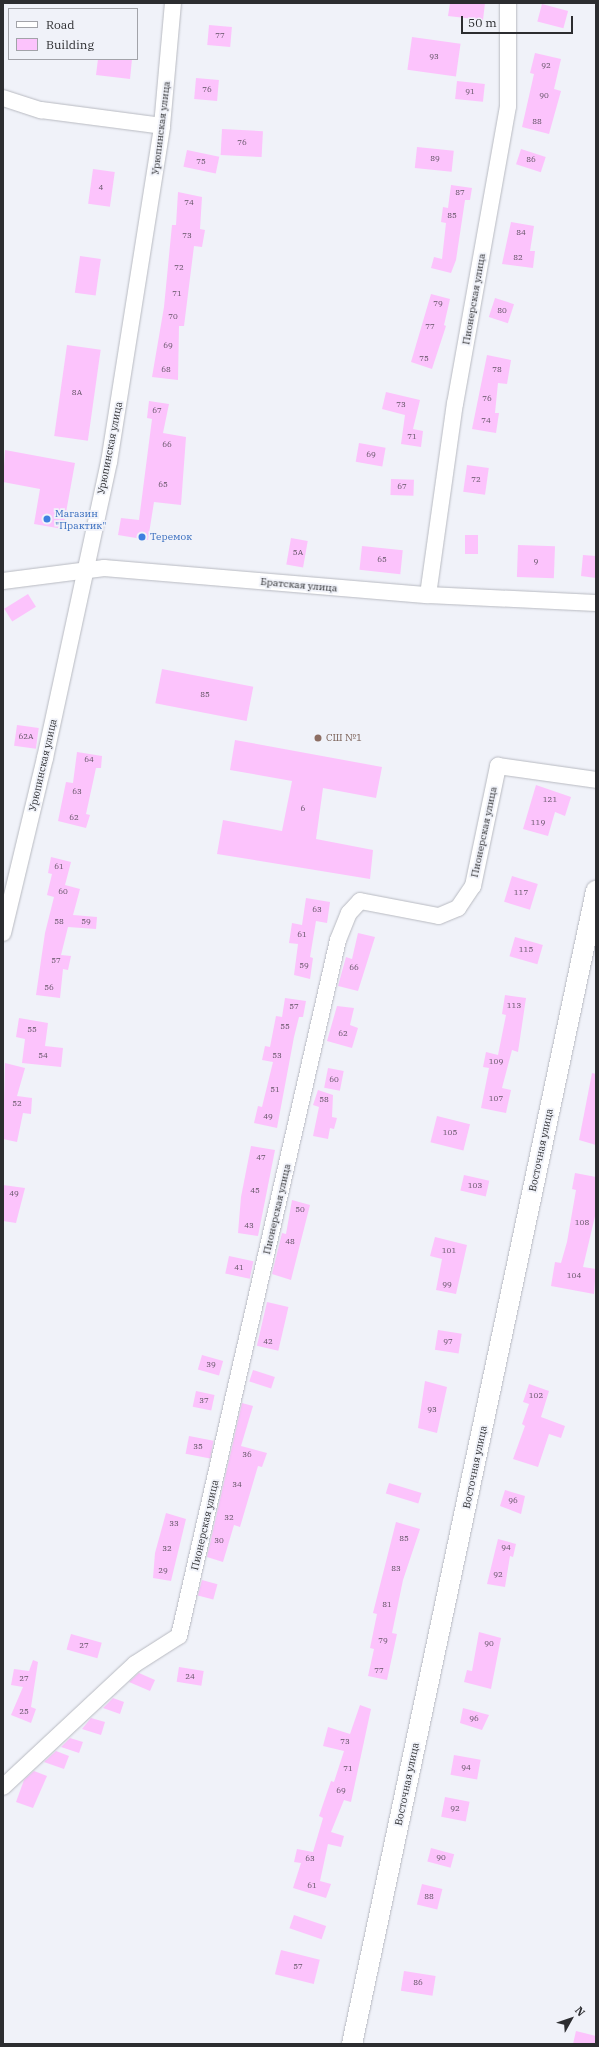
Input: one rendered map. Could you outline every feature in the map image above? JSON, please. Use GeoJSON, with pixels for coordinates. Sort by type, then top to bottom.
{"type":"FeatureCollection","features":[{"type":"Feature","properties":{"kind":"street","name":"Урюпинская улица"},"geometry":{"type":"LineString","coordinates":[[3,933],[46,758],[109,462],[162,126],[173,3]]}},
{"type":"Feature","properties":{"kind":"street","name":"Пионерская улица"},"geometry":{"type":"LineString","coordinates":[[428,595],[455,404],[508,106],[508,3]]}},
{"type":"Feature","properties":{"kind":"street"},"geometry":{"type":"LineString","coordinates":[[3,98],[41,110],[162,126]]}},
{"type":"Feature","properties":{"kind":"street","name":"Братская улица"},"geometry":{"type":"LineString","coordinates":[[3,580],[104,568],[428,595],[596,603]]}},
{"type":"Feature","properties":{"kind":"street","name":"Пионерская улица"},"geometry":{"type":"LineString","coordinates":[[3,1787],[135,1664],[179,1636],[338,940],[349,913],[360,901],[439,916],[458,908],[473,886],[498,766],[596,780]]}},
{"type":"Feature","properties":{"kind":"street","name":"Восточная улица"},"geometry":{"type":"LineString","coordinates":[[352,2044],[596,891]]}},
{"type":"Feature","properties":{"kind":"building"},"geometry":{"type":"Polygon","coordinates":[[[450,3],[485,3],[483,20],[448,16],[450,3]]]}},
{"type":"Feature","properties":{"kind":"building"},"geometry":{"type":"Polygon","coordinates":[[[542,4],[568,11],[563,28],[537,21],[542,4]]]}},
{"type":"Feature","properties":{"kind":"building"},"geometry":{"type":"Polygon","coordinates":[[[209,25],[232,27],[230,47],[207,45],[209,25]]]}},
{"type":"Feature","properties":{"kind":"building"},"geometry":{"type":"Polygon","coordinates":[[[412,37],[461,44],[456,76],[407,70],[412,37]]]}},
{"type":"Feature","properties":{"kind":"building"},"geometry":{"type":"Polygon","coordinates":[[[535,53],[561,59],[554,89],[561,91],[549,134],[522,127],[534,74],[530,73],[535,53]]]}},
{"type":"Feature","properties":{"kind":"building"},"geometry":{"type":"Polygon","coordinates":[[[98,60],[132,60],[130,79],[96,75],[98,60]]]}},
{"type":"Feature","properties":{"kind":"building"},"geometry":{"type":"Polygon","coordinates":[[[196,78],[219,80],[217,101],[194,99],[196,78]]]}},
{"type":"Feature","properties":{"kind":"building"},"geometry":{"type":"Polygon","coordinates":[[[457,81],[485,84],[483,102],[455,99],[457,81]]]}},
{"type":"Feature","properties":{"kind":"building"},"geometry":{"type":"Polygon","coordinates":[[[222,129],[263,131],[262,157],[221,155],[222,129]]]}},
{"type":"Feature","properties":{"kind":"building"},"geometry":{"type":"Polygon","coordinates":[[[417,147],[454,151],[452,172],[415,168],[417,147]]]}},
{"type":"Feature","properties":{"kind":"building"},"geometry":{"type":"Polygon","coordinates":[[[521,149],[546,157],[541,172],[516,164],[521,149]]]}},
{"type":"Feature","properties":{"kind":"building"},"geometry":{"type":"Polygon","coordinates":[[[187,150],[219,157],[216,173],[183,167],[187,150]]]}},
{"type":"Feature","properties":{"kind":"building"},"geometry":{"type":"Polygon","coordinates":[[[93,169],[115,172],[110,207],[88,204],[93,169]]]}},
{"type":"Feature","properties":{"kind":"building"},"geometry":{"type":"Polygon","coordinates":[[[451,185],[472,188],[470,200],[465,200],[456,260],[451,273],[431,268],[434,257],[442,259],[446,223],[441,222],[443,207],[448,208],[451,185]]]}},
{"type":"Feature","properties":{"kind":"building"},"geometry":{"type":"Polygon","coordinates":[[[178,192],[202,197],[200,229],[205,230],[202,247],[194,246],[184,326],[179,326],[178,380],[152,377],[164,307],[172,225],[176,225],[178,192]]]}},
{"type":"Feature","properties":{"kind":"building"},"geometry":{"type":"Polygon","coordinates":[[[511,222],[534,226],[530,251],[535,251],[533,268],[502,264],[511,222]]]}},
{"type":"Feature","properties":{"kind":"building"},"geometry":{"type":"Polygon","coordinates":[[[80,256],[101,259],[96,296],[75,293],[80,256]]]}},
{"type":"Feature","properties":{"kind":"building"},"geometry":{"type":"Polygon","coordinates":[[[431,294],[450,299],[444,325],[446,326],[432,369],[411,362],[431,294]]]}},
{"type":"Feature","properties":{"kind":"building"},"geometry":{"type":"Polygon","coordinates":[[[495,298],[514,304],[508,323],[489,317],[495,298]]]}},
{"type":"Feature","properties":{"kind":"building"},"geometry":{"type":"Polygon","coordinates":[[[67,345],[101,350],[88,441],[54,436],[67,345]]]}},
{"type":"Feature","properties":{"kind":"building"},"geometry":{"type":"Polygon","coordinates":[[[487,355],[511,360],[507,384],[498,383],[495,413],[499,413],[496,433],[472,429],[487,355]]]}},
{"type":"Feature","properties":{"kind":"building"},"geometry":{"type":"Polygon","coordinates":[[[386,392],[420,400],[413,429],[423,431],[421,447],[401,444],[405,415],[382,409],[386,392]]]}},
{"type":"Feature","properties":{"kind":"building"},"geometry":{"type":"Polygon","coordinates":[[[149,401],[169,404],[163,433],[186,437],[181,505],[154,502],[148,540],[118,535],[121,518],[139,520],[152,419],[147,418],[149,401]]]}},
{"type":"Feature","properties":{"kind":"building"},"geometry":{"type":"Polygon","coordinates":[[[359,443],[386,448],[382,466],[356,462],[359,443]]]}},
{"type":"Feature","properties":{"kind":"building"},"geometry":{"type":"Polygon","coordinates":[[[5,450],[75,463],[63,529],[34,524],[40,489],[3,482],[5,450]]]}},
{"type":"Feature","properties":{"kind":"building"},"geometry":{"type":"Polygon","coordinates":[[[467,465],[489,468],[485,495],[463,492],[467,465]]]}},
{"type":"Feature","properties":{"kind":"building"},"geometry":{"type":"Polygon","coordinates":[[[391,479],[414,480],[413,496],[390,495],[391,479]]]}},
{"type":"Feature","properties":{"kind":"building"},"geometry":{"type":"Polygon","coordinates":[[[465,535],[478,535],[478,554],[465,554],[465,535]]]}},
{"type":"Feature","properties":{"kind":"building"},"geometry":{"type":"Polygon","coordinates":[[[291,538],[308,541],[303,568],[286,565],[291,538]]]}},
{"type":"Feature","properties":{"kind":"building"},"geometry":{"type":"Polygon","coordinates":[[[518,545],[555,546],[554,578],[517,577],[518,545]]]}},
{"type":"Feature","properties":{"kind":"building"},"geometry":{"type":"Polygon","coordinates":[[[362,546],[403,550],[400,574],[359,570],[362,546]]]}},
{"type":"Feature","properties":{"kind":"building"},"geometry":{"type":"Polygon","coordinates":[[[583,555],[596,556],[596,578],[581,576],[583,555]]]}},
{"type":"Feature","properties":{"kind":"building"},"geometry":{"type":"Polygon","coordinates":[[[28,594],[36,607],[12,622],[4,609],[28,594]]]}},
{"type":"Feature","properties":{"kind":"building"},"geometry":{"type":"Polygon","coordinates":[[[162,669],[253,687],[247,721],[155,703],[162,669]]]}},
{"type":"Feature","properties":{"kind":"building"},"geometry":{"type":"Polygon","coordinates":[[[17,725],[39,728],[36,749],[14,746],[17,725]]]}},
{"type":"Feature","properties":{"kind":"building"},"geometry":{"type":"Polygon","coordinates":[[[235,740],[382,767],[376,798],[323,788],[316,839],[373,850],[370,879],[217,854],[223,820],[282,831],[292,781],[230,770],[235,740]]]}},
{"type":"Feature","properties":{"kind":"building"},"geometry":{"type":"Polygon","coordinates":[[[77,752],[102,756],[101,768],[96,768],[86,814],[90,815],[86,828],[58,821],[66,782],[73,783],[77,752]]]}},
{"type":"Feature","properties":{"kind":"building"},"geometry":{"type":"Polygon","coordinates":[[[536,785],[571,797],[565,816],[555,812],[548,836],[523,829],[536,785]]]}},
{"type":"Feature","properties":{"kind":"building"},"geometry":{"type":"Polygon","coordinates":[[[51,857],[71,862],[65,885],[80,889],[73,915],[97,917],[96,929],[68,927],[61,955],[71,956],[68,970],[63,969],[60,998],[36,995],[45,933],[54,897],[47,895],[52,874],[48,873],[51,857]]]}},
{"type":"Feature","properties":{"kind":"building"},"geometry":{"type":"Polygon","coordinates":[[[512,876],[538,884],[530,910],[504,902],[512,876]]]}},
{"type":"Feature","properties":{"kind":"building"},"geometry":{"type":"Polygon","coordinates":[[[306,898],[330,902],[327,923],[316,921],[310,957],[313,958],[310,979],[294,975],[298,944],[289,943],[292,923],[302,925],[306,898]]]}},
{"type":"Feature","properties":{"kind":"building"},"geometry":{"type":"Polygon","coordinates":[[[358,933],[375,937],[358,991],[338,986],[346,957],[352,959],[358,933]]]}},
{"type":"Feature","properties":{"kind":"building"},"geometry":{"type":"Polygon","coordinates":[[[515,937],[543,945],[537,964],[509,956],[515,937]]]}},
{"type":"Feature","properties":{"kind":"building"},"geometry":{"type":"Polygon","coordinates":[[[505,995],[526,998],[518,1052],[512,1050],[502,1088],[511,1090],[506,1113],[481,1108],[489,1068],[483,1067],[486,1052],[498,1055],[506,1015],[502,1014],[505,995]]]}},
{"type":"Feature","properties":{"kind":"building"},"geometry":{"type":"Polygon","coordinates":[[[285,998],[306,1001],[303,1017],[299,1017],[294,1037],[277,1128],[254,1123],[258,1106],[262,1107],[273,1062],[262,1060],[265,1046],[270,1047],[276,1016],[282,1017],[285,998]]]}},
{"type":"Feature","properties":{"kind":"building"},"geometry":{"type":"Polygon","coordinates":[[[337,1006],[354,1008],[350,1025],[358,1028],[352,1048],[327,1041],[337,1006]]]}},
{"type":"Feature","properties":{"kind":"building"},"geometry":{"type":"Polygon","coordinates":[[[19,1018],[48,1023],[45,1046],[63,1048],[61,1067],[22,1063],[25,1039],[16,1037],[19,1018]]]}},
{"type":"Feature","properties":{"kind":"building"},"geometry":{"type":"Polygon","coordinates":[[[5,1063],[25,1068],[17,1096],[32,1098],[31,1114],[23,1113],[17,1142],[3,1139],[5,1063]]]}},
{"type":"Feature","properties":{"kind":"building"},"geometry":{"type":"Polygon","coordinates":[[[328,1068],[344,1071],[340,1091],[324,1088],[328,1068]]]}},
{"type":"Feature","properties":{"kind":"building"},"geometry":{"type":"Polygon","coordinates":[[[592,1073],[596,1074],[596,1145],[579,1140],[592,1073]]]}},
{"type":"Feature","properties":{"kind":"building"},"geometry":{"type":"Polygon","coordinates":[[[318,1090],[333,1095],[332,1117],[337,1118],[334,1129],[330,1128],[328,1139],[313,1136],[319,1107],[313,1105],[318,1090]]]}},
{"type":"Feature","properties":{"kind":"building"},"geometry":{"type":"Polygon","coordinates":[[[437,1116],[470,1124],[463,1150],[430,1142],[437,1116]]]}},
{"type":"Feature","properties":{"kind":"building"},"geometry":{"type":"Polygon","coordinates":[[[251,1146],[275,1150],[258,1236],[238,1233],[241,1197],[251,1146]]]}},
{"type":"Feature","properties":{"kind":"building"},"geometry":{"type":"Polygon","coordinates":[[[575,1173],[596,1177],[596,1212],[583,1267],[596,1269],[594,1294],[551,1286],[555,1262],[561,1263],[567,1242],[576,1190],[572,1189],[575,1173]]]}},
{"type":"Feature","properties":{"kind":"building"},"geometry":{"type":"Polygon","coordinates":[[[464,1175],[489,1181],[486,1196],[460,1191],[464,1175]]]}},
{"type":"Feature","properties":{"kind":"building"},"geometry":{"type":"Polygon","coordinates":[[[3,1185],[25,1188],[16,1223],[3,1221],[3,1185]]]}},
{"type":"Feature","properties":{"kind":"building"},"geometry":{"type":"Polygon","coordinates":[[[292,1200],[310,1205],[291,1280],[272,1274],[282,1233],[286,1234],[292,1200]]]}},
{"type":"Feature","properties":{"kind":"building"},"geometry":{"type":"Polygon","coordinates":[[[435,1237],[467,1245],[456,1294],[436,1290],[442,1259],[430,1256],[435,1237]]]}},
{"type":"Feature","properties":{"kind":"building"},"geometry":{"type":"Polygon","coordinates":[[[229,1256],[253,1261],[250,1279],[225,1274],[229,1256]]]}},
{"type":"Feature","properties":{"kind":"building"},"geometry":{"type":"Polygon","coordinates":[[[267,1302],[288,1307],[278,1351],[257,1346],[267,1302]]]}},
{"type":"Feature","properties":{"kind":"building"},"geometry":{"type":"Polygon","coordinates":[[[438,1330],[462,1334],[459,1354],[435,1350],[438,1330]]]}},
{"type":"Feature","properties":{"kind":"building"},"geometry":{"type":"Polygon","coordinates":[[[202,1355],[223,1361],[219,1375],[198,1369],[202,1355]]]}},
{"type":"Feature","properties":{"kind":"building"},"geometry":{"type":"Polygon","coordinates":[[[253,1370],[275,1377],[271,1389],[249,1381],[253,1370]]]}},
{"type":"Feature","properties":{"kind":"building"},"geometry":{"type":"Polygon","coordinates":[[[425,1381],[447,1387],[437,1433],[418,1428],[425,1381]]]}},
{"type":"Feature","properties":{"kind":"building"},"geometry":{"type":"Polygon","coordinates":[[[529,1384],[549,1391],[541,1417],[565,1426],[561,1438],[549,1434],[538,1467],[513,1459],[525,1426],[522,1424],[529,1404],[523,1402],[529,1384]]]}},
{"type":"Feature","properties":{"kind":"building"},"geometry":{"type":"Polygon","coordinates":[[[196,1391],[215,1395],[211,1411],[193,1407],[196,1391]]]}},
{"type":"Feature","properties":{"kind":"building"},"geometry":{"type":"Polygon","coordinates":[[[242,1403],[253,1406],[241,1446],[267,1453],[262,1467],[258,1466],[240,1527],[234,1525],[223,1562],[207,1557],[242,1403]]]}},
{"type":"Feature","properties":{"kind":"building"},"geometry":{"type":"Polygon","coordinates":[[[189,1436],[214,1441],[210,1458],[186,1454],[189,1436]]]}},
{"type":"Feature","properties":{"kind":"building"},"geometry":{"type":"Polygon","coordinates":[[[389,1483],[422,1493],[418,1503],[386,1494],[389,1483]]]}},
{"type":"Feature","properties":{"kind":"building"},"geometry":{"type":"Polygon","coordinates":[[[505,1490],[525,1496],[521,1514],[500,1506],[505,1490]]]}},
{"type":"Feature","properties":{"kind":"building"},"geometry":{"type":"Polygon","coordinates":[[[166,1513],[186,1519],[171,1581],[153,1578],[155,1553],[166,1513]]]}},
{"type":"Feature","properties":{"kind":"building"},"geometry":{"type":"Polygon","coordinates":[[[396,1522],[420,1529],[403,1580],[392,1633],[397,1634],[387,1680],[368,1676],[374,1649],[370,1648],[377,1614],[373,1613],[396,1522]]]}},
{"type":"Feature","properties":{"kind":"building"},"geometry":{"type":"Polygon","coordinates":[[[498,1539],[516,1544],[513,1557],[510,1556],[505,1587],[487,1584],[498,1539]]]}},
{"type":"Feature","properties":{"kind":"building"},"geometry":{"type":"Polygon","coordinates":[[[202,1580],[217,1584],[213,1600],[198,1595],[202,1580]]]}},
{"type":"Feature","properties":{"kind":"building"},"geometry":{"type":"Polygon","coordinates":[[[479,1632],[501,1638],[491,1689],[464,1682],[467,1670],[472,1671],[479,1632]]]}},
{"type":"Feature","properties":{"kind":"building"},"geometry":{"type":"Polygon","coordinates":[[[71,1634],[102,1643],[97,1658],[67,1649],[71,1634]]]}},
{"type":"Feature","properties":{"kind":"building"},"geometry":{"type":"Polygon","coordinates":[[[33,1660],[38,1662],[31,1707],[36,1709],[31,1723],[11,1715],[23,1687],[11,1685],[14,1669],[29,1671],[33,1660]]]}},
{"type":"Feature","properties":{"kind":"building"},"geometry":{"type":"Polygon","coordinates":[[[179,1667],[204,1671],[201,1686],[177,1682],[179,1667]]]}},
{"type":"Feature","properties":{"kind":"building"},"geometry":{"type":"Polygon","coordinates":[[[139,1673],[155,1680],[150,1691],[129,1682],[139,1673]]]}},
{"type":"Feature","properties":{"kind":"building"},"geometry":{"type":"Polygon","coordinates":[[[113,1698],[124,1702],[120,1714],[103,1708],[113,1698]]]}},
{"type":"Feature","properties":{"kind":"building"},"geometry":{"type":"Polygon","coordinates":[[[360,1705],[371,1709],[351,1802],[344,1800],[331,1832],[344,1836],[341,1847],[328,1844],[320,1881],[331,1884],[326,1898],[293,1888],[301,1863],[294,1862],[297,1849],[313,1852],[323,1818],[319,1816],[331,1781],[334,1782],[344,1751],[323,1746],[328,1727],[350,1734],[360,1705]]]}},
{"type":"Feature","properties":{"kind":"building"},"geometry":{"type":"Polygon","coordinates":[[[463,1708],[489,1715],[482,1730],[460,1723],[463,1708]]]}},
{"type":"Feature","properties":{"kind":"building"},"geometry":{"type":"Polygon","coordinates":[[[91,1718],[105,1722],[101,1735],[82,1729],[91,1718]]]}},
{"type":"Feature","properties":{"kind":"building"},"geometry":{"type":"Polygon","coordinates":[[[70,1738],[83,1742],[79,1753],[61,1747],[70,1738]]]}},
{"type":"Feature","properties":{"kind":"building"},"geometry":{"type":"Polygon","coordinates":[[[56,1751],[69,1756],[64,1769],[44,1762],[56,1751]]]}},
{"type":"Feature","properties":{"kind":"building"},"geometry":{"type":"Polygon","coordinates":[[[454,1755],[481,1760],[477,1779],[451,1775],[454,1755]]]}},
{"type":"Feature","properties":{"kind":"building"},"geometry":{"type":"Polygon","coordinates":[[[34,1771],[47,1776],[33,1808],[16,1802],[24,1780],[34,1771]]]}},
{"type":"Feature","properties":{"kind":"building"},"geometry":{"type":"Polygon","coordinates":[[[445,1797],[470,1802],[466,1821],[441,1817],[445,1797]]]}},
{"type":"Feature","properties":{"kind":"building"},"geometry":{"type":"Polygon","coordinates":[[[431,1848],[454,1854],[451,1868],[427,1862],[431,1848]]]}},
{"type":"Feature","properties":{"kind":"building"},"geometry":{"type":"Polygon","coordinates":[[[422,1884],[442,1889],[437,1909],[417,1904],[422,1884]]]}},
{"type":"Feature","properties":{"kind":"building"},"geometry":{"type":"Polygon","coordinates":[[[294,1915],[326,1926],[322,1939],[289,1928],[294,1915]]]}},
{"type":"Feature","properties":{"kind":"building"},"geometry":{"type":"Polygon","coordinates":[[[281,1950],[320,1960],[314,1984],[275,1974],[281,1950]]]}},
{"type":"Feature","properties":{"kind":"building"},"geometry":{"type":"Polygon","coordinates":[[[404,1971],[436,1976],[432,1996],[401,1991],[404,1971]]]}},
{"type":"Feature","properties":{"kind":"building"},"geometry":{"type":"Polygon","coordinates":[[[576,2031],[596,2036],[596,2044],[573,2044],[576,2031]]]}},
{"type":"Feature","properties":{"kind":"place","name":"Магазин \"Практик\""},"geometry":{"type":"Point","coordinates":[47,519]}},
{"type":"Feature","properties":{"kind":"place","name":"Теремок"},"geometry":{"type":"Point","coordinates":[142,537]}},
{"type":"Feature","properties":{"kind":"place","name":"СШ №1"},"geometry":{"type":"Point","coordinates":[318,738]}}]}
